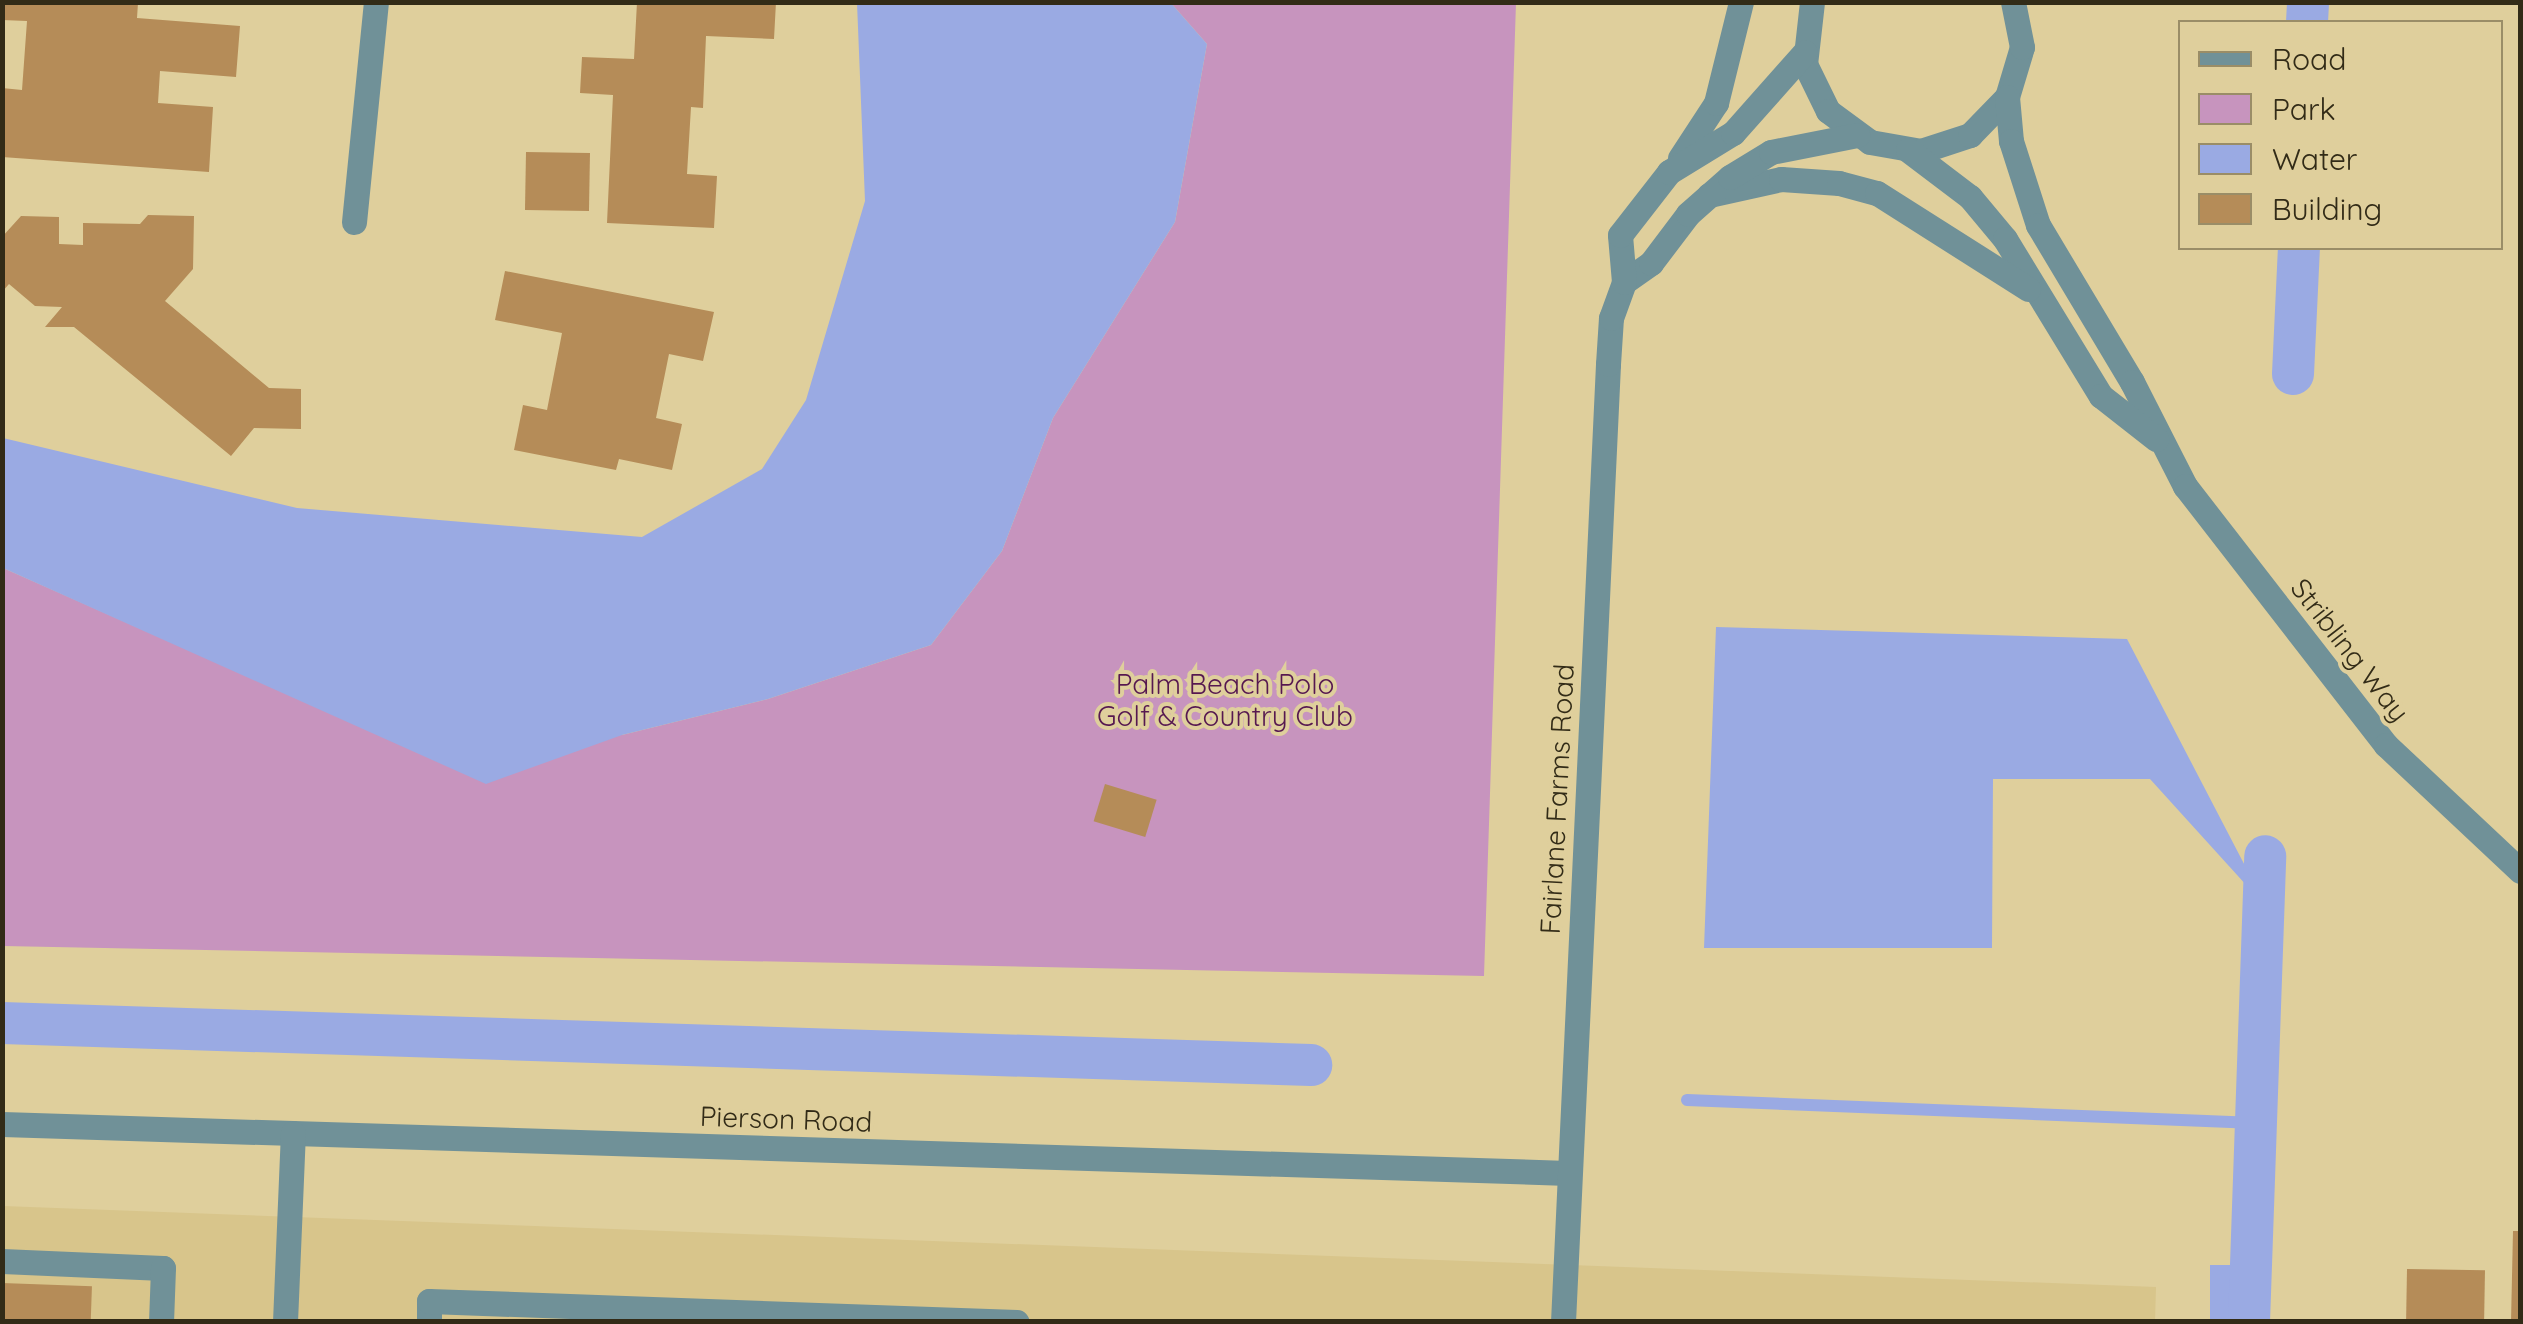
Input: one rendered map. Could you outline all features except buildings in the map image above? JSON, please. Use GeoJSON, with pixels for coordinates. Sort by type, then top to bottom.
{"type":"FeatureCollection","features":[{"type":"Feature","properties":{"kind":"street"},"geometry":{"type":"LineString","coordinates":[[354,222],[376,2]]}},
{"type":"Feature","properties":{"kind":"street"},"geometry":{"type":"LineString","coordinates":[[1669,172],[1716,102],[1741,2]]}},
{"type":"Feature","properties":{"kind":"street"},"geometry":{"type":"LineString","coordinates":[[1812,2],[1805,52],[1814,88],[1857,135]]}},
{"type":"Feature","properties":{"kind":"street"},"geometry":{"type":"LineString","coordinates":[[1624,282],[1651,264],[1710,196],[1771,152],[1857,135],[1908,150],[1946,146],[1970,135],[2007,97],[2022,47],[2013,2]]}},
{"type":"Feature","properties":{"kind":"street","name":"Fairlane Farms Road"},"geometry":{"type":"LineString","coordinates":[[1564,1322],[1608,364],[1611,318],[1624,282],[1620,235],[1669,172],[1733,133],[1805,52]]}},
{"type":"Feature","properties":{"kind":"street","name":"Stribling Way"},"geometry":{"type":"LineString","coordinates":[[2007,97],[2010,141],[2038,226],[2132,382],[2185,486],[2386,745],[2520,871]]}},
{"type":"Feature","properties":{"kind":"street","name":"Stribling Way"},"geometry":{"type":"LineString","coordinates":[[1908,150],[1970,198],[2101,396],[2160,442]]}},
{"type":"Feature","properties":{"kind":"street"},"geometry":{"type":"LineString","coordinates":[[1710,196],[1781,179],[1839,183],[1877,194],[2035,294]]}},
{"type":"Feature","properties":{"kind":"street","name":"Pierson Road"},"geometry":{"type":"LineString","coordinates":[[2,1124],[1568,1173]]}},
{"type":"Feature","properties":{"kind":"street"},"geometry":{"type":"LineString","coordinates":[[285,1322],[293,1133]]}},
{"type":"Feature","properties":{"kind":"street"},"geometry":{"type":"LineString","coordinates":[[2,1261],[163,1268],[160,1322]]}},
{"type":"Feature","properties":{"kind":"street"},"geometry":{"type":"LineString","coordinates":[[429,1322],[429,1301],[1017,1322]]}},
{"type":"Feature","properties":{"kind":"shaded area"},"geometry":{"type":"Polygon","coordinates":[[[3,1206],[2156,1287],[2155,1322],[3,1322],[3,1206]]]}},
{"type":"Feature","properties":{"kind":"green space","name":"Palm Beach Polo Golf & Country Club"},"geometry":{"type":"Polygon","coordinates":[[[1171,3],[1516,3],[1484,976],[3,946],[3,568],[245,675],[622,735],[768,699],[931,645],[1002,551],[1053,418],[1175,222],[1207,44],[1171,3]]]}},
{"type":"Feature","properties":{"kind":"water"},"geometry":{"type":"Polygon","coordinates":[[[857,3],[1171,3],[1207,44],[1175,222],[1053,418],[1002,551],[931,645],[768,699],[622,735],[486,784],[3,568],[3,438],[297,508],[642,537],[762,469],[806,400],[865,201],[857,3]]]}},
{"type":"Feature","properties":{"kind":"water"},"geometry":{"type":"Polygon","coordinates":[[[1716,627],[2127,639],[2267,908],[2150,779],[1993,779],[1992,948],[1704,948],[1716,627]]]}},
{"type":"Feature","properties":{"kind":"water"},"geometry":{"type":"Polygon","coordinates":[[[2210,1265],[2270,1265],[2270,1321],[2210,1321],[2210,1265]]]}},
{"type":"Feature","properties":{"kind":"waterway"},"geometry":{"type":"LineString","coordinates":[[2307,20],[2308,2]]}},
{"type":"Feature","properties":{"kind":"waterway"},"geometry":{"type":"LineString","coordinates":[[2293,374],[2299,250]]}},
{"type":"Feature","properties":{"kind":"waterway"},"geometry":{"type":"LineString","coordinates":[[2249,1322],[2265,856]]}},
{"type":"Feature","properties":{"kind":"waterway"},"geometry":{"type":"LineString","coordinates":[[2,1023],[1311,1065]]}},
{"type":"Feature","properties":{"kind":"waterway"},"geometry":{"type":"LineString","coordinates":[[1687,1100],[2256,1123]]}}]}
